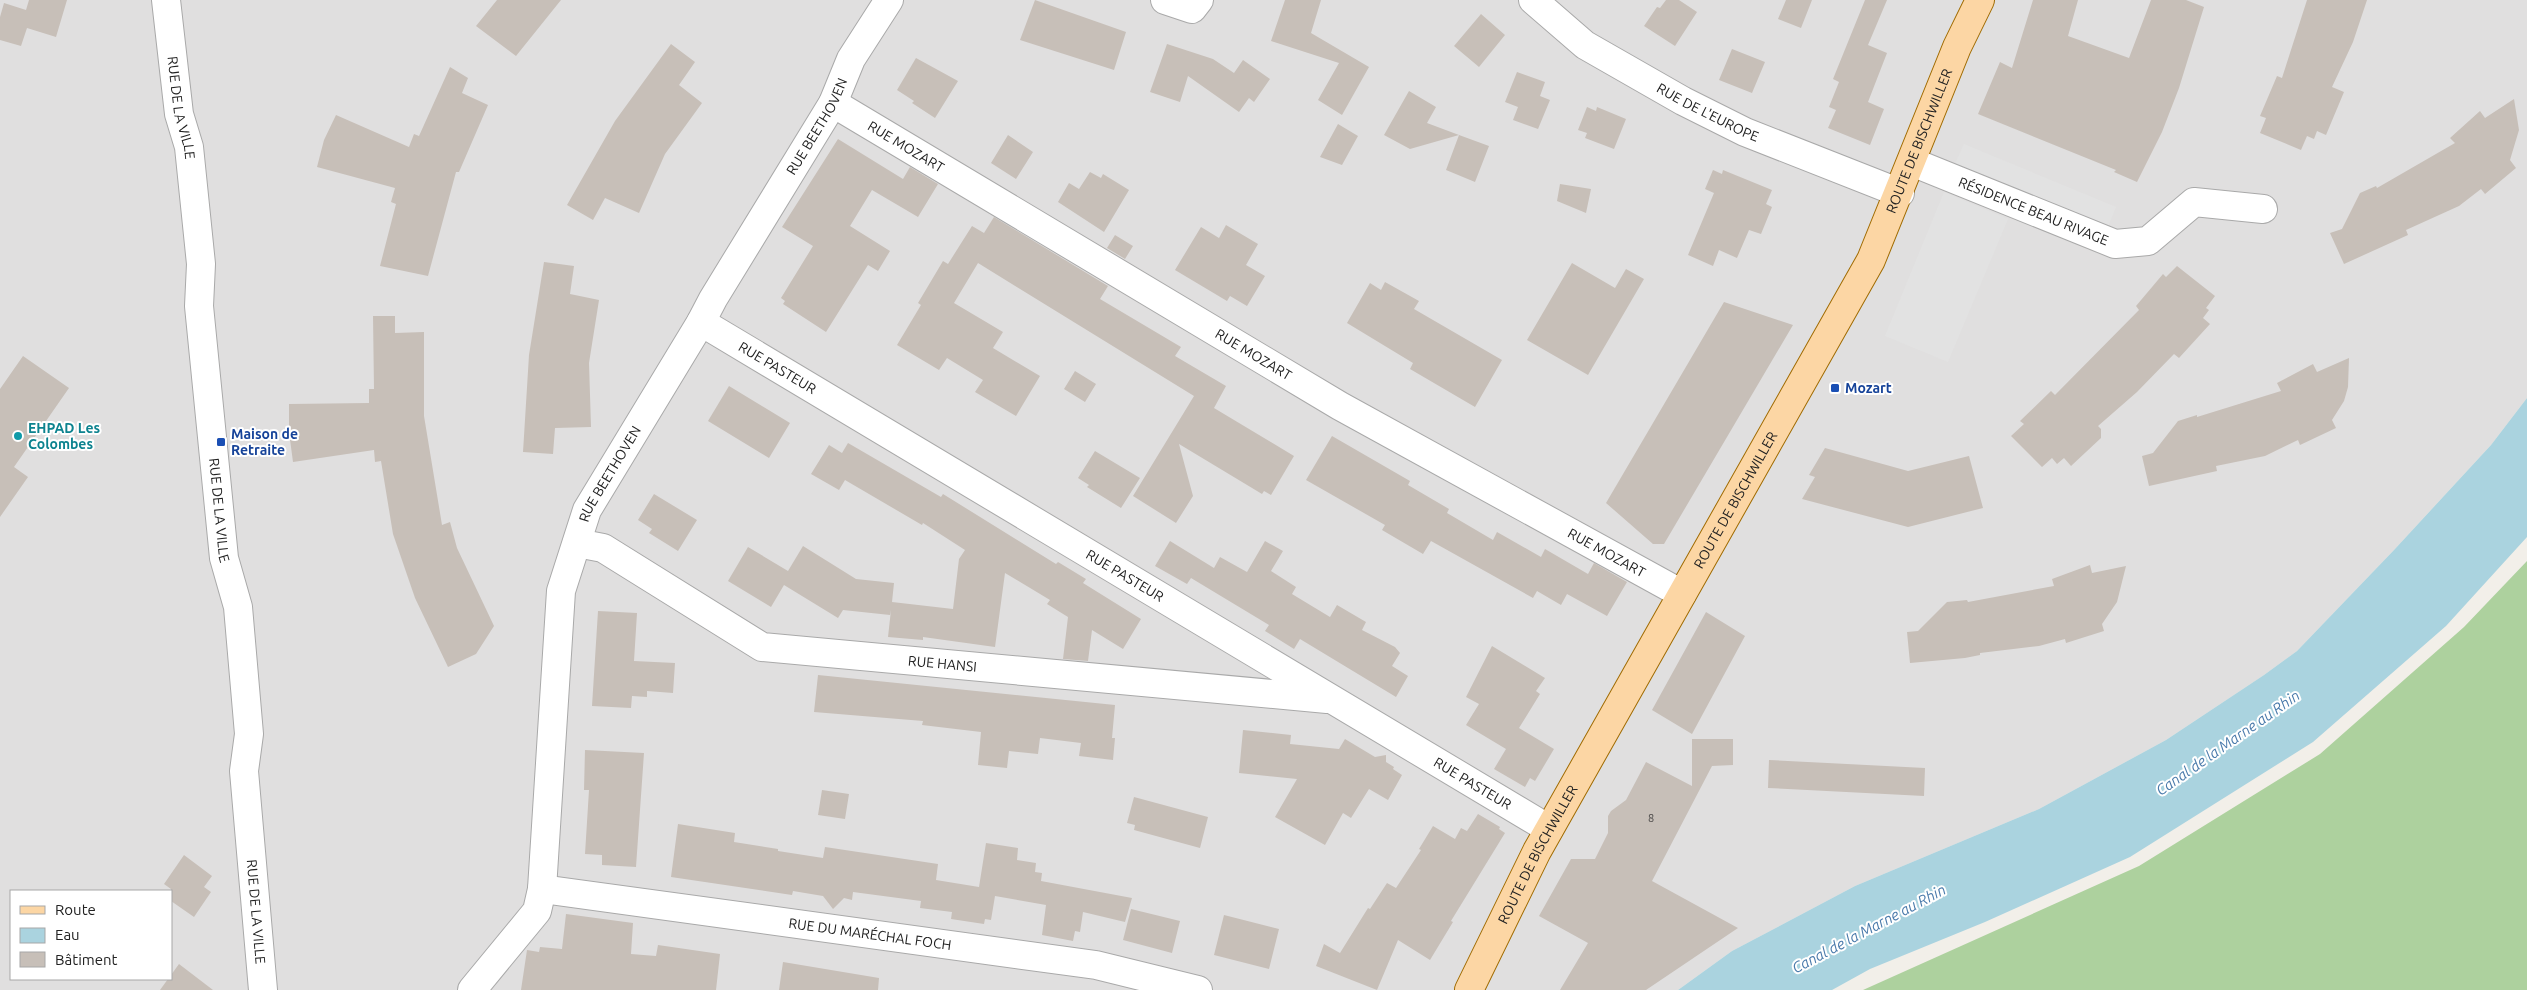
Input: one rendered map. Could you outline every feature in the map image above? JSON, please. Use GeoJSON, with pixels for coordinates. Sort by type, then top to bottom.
{"type":"FeatureCollection","features":[{"type":"Feature","properties":{"kind":"main road","name":"ROUTE DE BISCHWILLER"},"geometry":{"type":"LineString","coordinates":[[1468,990],[1549,830],[1859,282],[1884,232],[1957,47],[1980,0]]}},
{"type":"Feature","properties":{"kind":"street","name":"RUE DE LA VILLE"},"geometry":{"type":"LineString","coordinates":[[166,0],[179,114],[189,147],[201,264],[199,306],[224,558],[238,607],[249,734],[244,771],[263,990]]}},
{"type":"Feature","properties":{"kind":"street","name":"RUE BEETHOVEN"},"geometry":{"type":"LineString","coordinates":[[472,990],[537,911],[542,889],[561,590],[587,510],[833,103],[851,59],[889,0]]}},
{"type":"Feature","properties":{"kind":"street"},"geometry":{"type":"LineString","coordinates":[[1165,0],[1192,9],[1199,0]]}},
{"type":"Feature","properties":{"kind":"street","name":"RUE DE L'EUROPE"},"geometry":{"type":"LineString","coordinates":[[1533,0],[1585,45],[1683,101],[1745,132],[1900,193]]}},
{"type":"Feature","properties":{"kind":"street","name":"RUE MOZART"},"geometry":{"type":"LineString","coordinates":[[833,103],[1340,406],[1682,594]]}},
{"type":"Feature","properties":{"kind":"street","name":"RÉSIDENCE BEAU RIVAGE"},"geometry":{"type":"LineString","coordinates":[[1912,162],[2115,244],[2148,241],[2194,202],[2263,208]]}},
{"type":"Feature","properties":{"kind":"street","name":"RUE PASTEUR"},"geometry":{"type":"LineString","coordinates":[[701,322],[1335,700],[1549,830]]}},
{"type":"Feature","properties":{"kind":"street","name":"RUE HANSI"},"geometry":{"type":"LineString","coordinates":[[577,543],[603,548],[762,647],[1335,700]]}},
{"type":"Feature","properties":{"kind":"street","name":"RUE DU MARÉCHAL FOCH"},"geometry":{"type":"LineString","coordinates":[[542,889],[1096,965],[1198,990]]}},
{"type":"Feature","properties":{"kind":"shaded area"},"geometry":{"type":"Polygon","coordinates":[[[0,0],[2527,0],[2527,398],[2491,445],[2297,651],[2264,675],[2166,740],[2039,809],[1855,886],[1732,951],[1678,990],[0,990],[0,0]]]}},
{"type":"Feature","properties":{"kind":"shaded area"},"geometry":{"type":"Polygon","coordinates":[[[1964,144],[2116,207],[2107,229],[1954,166],[1964,144]]]}},
{"type":"Feature","properties":{"kind":"shaded area"},"geometry":{"type":"Polygon","coordinates":[[[1944,192],[2008,219],[1948,362],[1885,336],[1944,192]]]}},
{"type":"Feature","properties":{"kind":"green space"},"geometry":{"type":"Polygon","coordinates":[[[2527,561],[2527,990],[1863,990],[2139,866],[2320,754],[2464,627],[2527,561]]]}},
{"type":"Feature","properties":{"kind":"water","name":"Canal de la Marne au Rhin"},"geometry":{"type":"Polygon","coordinates":[[[2527,398],[2527,537],[2446,626],[2313,742],[2130,857],[1985,922],[1870,969],[1832,990],[1678,990],[1732,951],[1855,886],[2039,809],[2166,740],[2264,675],[2297,651],[2394,550],[2491,445],[2527,398]]]}},
{"type":"Feature","properties":{"kind":"building"},"geometry":{"type":"Polygon","coordinates":[[[29,0],[67,0],[56,37],[27,28],[21,46],[0,40],[0,17],[4,3],[26,10],[29,0]]]}},
{"type":"Feature","properties":{"kind":"building"},"geometry":{"type":"Polygon","coordinates":[[[497,0],[561,0],[516,56],[476,26],[497,0]]]}},
{"type":"Feature","properties":{"kind":"building"},"geometry":{"type":"Polygon","coordinates":[[[1035,0],[1126,32],[1114,70],[1020,40],[1035,0]]]}},
{"type":"Feature","properties":{"kind":"building"},"geometry":{"type":"Polygon","coordinates":[[[1285,0],[1321,0],[1311,33],[1369,67],[1342,115],[1318,100],[1339,63],[1271,41],[1285,0]]]}},
{"type":"Feature","properties":{"kind":"building"},"geometry":{"type":"Polygon","coordinates":[[[1666,0],[1679,0],[1697,12],[1675,46],[1644,26],[1657,7],[1660,8],[1666,0]]]}},
{"type":"Feature","properties":{"kind":"building"},"geometry":{"type":"Polygon","coordinates":[[[1786,0],[1812,0],[1801,28],[1778,19],[1786,0]]]}},
{"type":"Feature","properties":{"kind":"building"},"geometry":{"type":"Polygon","coordinates":[[[1865,0],[1887,0],[1868,45],[1887,53],[1868,102],[1884,109],[1870,145],[1828,128],[1836,110],[1829,107],[1839,82],[1833,79],[1865,0]]]}},
{"type":"Feature","properties":{"kind":"building"},"geometry":{"type":"Polygon","coordinates":[[[2033,0],[2078,0],[2068,36],[2129,58],[2151,0],[2186,0],[2204,7],[2179,88],[2162,132],[2137,182],[2114,172],[2116,170],[1978,114],[2000,62],[2012,68],[2033,0]]]}},
{"type":"Feature","properties":{"kind":"building"},"geometry":{"type":"Polygon","coordinates":[[[2307,0],[2367,0],[2353,42],[2332,87],[2344,92],[2326,135],[2317,131],[2314,139],[2307,136],[2301,150],[2260,133],[2266,118],[2260,116],[2277,76],[2282,78],[2307,0]]]}},
{"type":"Feature","properties":{"kind":"building"},"geometry":{"type":"Polygon","coordinates":[[[1481,14],[1505,35],[1479,67],[1454,46],[1481,14]]]}},
{"type":"Feature","properties":{"kind":"building"},"geometry":{"type":"Polygon","coordinates":[[[671,44],[695,62],[679,85],[702,103],[665,154],[639,213],[605,198],[593,220],[567,205],[615,121],[671,44]]]}},
{"type":"Feature","properties":{"kind":"building"},"geometry":{"type":"Polygon","coordinates":[[[1167,44],[1213,59],[1234,73],[1243,60],[1270,79],[1254,102],[1249,98],[1239,112],[1188,76],[1180,102],[1150,92],[1167,44]]]}},
{"type":"Feature","properties":{"kind":"building"},"geometry":{"type":"Polygon","coordinates":[[[1732,49],[1765,62],[1752,93],[1719,80],[1732,49]]]}},
{"type":"Feature","properties":{"kind":"building"},"geometry":{"type":"Polygon","coordinates":[[[916,58],[958,81],[935,118],[912,103],[914,101],[897,90],[916,58]]]}},
{"type":"Feature","properties":{"kind":"building"},"geometry":{"type":"Polygon","coordinates":[[[450,67],[468,78],[462,93],[488,105],[459,172],[456,172],[428,276],[380,266],[396,204],[391,202],[395,188],[317,167],[324,140],[336,115],[409,147],[414,134],[419,136],[450,67]]]}},
{"type":"Feature","properties":{"kind":"building"},"geometry":{"type":"Polygon","coordinates":[[[1517,72],[1545,82],[1540,96],[1550,100],[1538,129],[1513,120],[1518,107],[1505,102],[1517,72]]]}},
{"type":"Feature","properties":{"kind":"building"},"geometry":{"type":"Polygon","coordinates":[[[1409,91],[1436,107],[1427,123],[1459,135],[1410,149],[1384,135],[1409,91]]]}},
{"type":"Feature","properties":{"kind":"building"},"geometry":{"type":"Polygon","coordinates":[[[2514,99],[2519,130],[2510,160],[2516,168],[2485,194],[2481,189],[2459,206],[2406,230],[2408,235],[2344,264],[2330,233],[2342,229],[2360,193],[2376,186],[2377,188],[2455,143],[2450,138],[2480,111],[2485,118],[2514,99]]]}},
{"type":"Feature","properties":{"kind":"building"},"geometry":{"type":"Polygon","coordinates":[[[1587,107],[1596,111],[1597,107],[1626,119],[1614,149],[1585,138],[1587,133],[1578,130],[1587,107]]]}},
{"type":"Feature","properties":{"kind":"building"},"geometry":{"type":"Polygon","coordinates":[[[1338,124],[1358,136],[1342,165],[1320,157],[1338,124]]]}},
{"type":"Feature","properties":{"kind":"building"},"geometry":{"type":"Polygon","coordinates":[[[1008,135],[1033,152],[1016,179],[991,163],[1008,135]]]}},
{"type":"Feature","properties":{"kind":"building"},"geometry":{"type":"Polygon","coordinates":[[[1459,135],[1489,146],[1475,182],[1446,170],[1459,135]]]}},
{"type":"Feature","properties":{"kind":"building"},"geometry":{"type":"Polygon","coordinates":[[[838,139],[903,179],[910,167],[938,184],[918,217],[872,190],[850,226],[890,251],[878,271],[868,265],[826,332],[783,304],[785,301],[781,298],[813,246],[782,227],[838,139]]]}},
{"type":"Feature","properties":{"kind":"building"},"geometry":{"type":"Polygon","coordinates":[[[1713,170],[1722,174],[1723,170],[1772,190],[1766,204],[1772,207],[1761,234],[1749,230],[1737,258],[1719,250],[1713,266],[1688,255],[1714,193],[1705,189],[1713,170]]]}},
{"type":"Feature","properties":{"kind":"building"},"geometry":{"type":"Polygon","coordinates":[[[1090,172],[1101,178],[1103,174],[1129,190],[1104,232],[1058,202],[1069,183],[1079,189],[1090,172]]]}},
{"type":"Feature","properties":{"kind":"building"},"geometry":{"type":"Polygon","coordinates":[[[1560,184],[1591,189],[1586,213],[1557,201],[1560,184]]]}},
{"type":"Feature","properties":{"kind":"building"},"geometry":{"type":"Polygon","coordinates":[[[994,217],[1108,286],[1100,299],[1181,347],[1175,356],[1226,386],[1214,408],[1294,456],[1271,495],[1264,491],[1262,494],[1179,444],[1193,496],[1176,523],[1133,496],[1194,396],[978,263],[954,303],[1003,332],[993,348],[1040,376],[1016,416],[975,392],[983,380],[947,358],[939,370],[897,345],[921,305],[918,303],[943,261],[948,264],[972,226],[984,233],[994,217]]]}},
{"type":"Feature","properties":{"kind":"building"},"geometry":{"type":"Polygon","coordinates":[[[1226,225],[1258,244],[1246,265],[1265,276],[1247,306],[1230,296],[1227,301],[1175,270],[1201,227],[1219,238],[1226,225]]]}},
{"type":"Feature","properties":{"kind":"building"},"geometry":{"type":"Polygon","coordinates":[[[1115,235],[1133,246],[1125,259],[1107,248],[1115,235]]]}},
{"type":"Feature","properties":{"kind":"building"},"geometry":{"type":"Polygon","coordinates":[[[544,262],[574,266],[570,294],[599,300],[589,363],[591,427],[555,428],[553,454],[523,452],[529,355],[544,262]]]}},
{"type":"Feature","properties":{"kind":"building"},"geometry":{"type":"Polygon","coordinates":[[[1572,263],[1615,288],[1626,269],[1644,279],[1588,375],[1527,340],[1572,263]]]}},
{"type":"Feature","properties":{"kind":"building"},"geometry":{"type":"Polygon","coordinates":[[[2177,266],[2215,296],[2206,308],[2209,310],[2203,318],[2210,324],[2179,358],[2174,354],[2137,392],[2098,426],[2101,429],[2101,438],[2071,466],[2064,458],[2057,464],[2052,458],[2042,467],[2011,436],[2024,424],[2020,421],[2051,391],[2055,395],[2139,310],[2136,306],[2163,274],[2166,277],[2177,266]]]}},
{"type":"Feature","properties":{"kind":"building"},"geometry":{"type":"Polygon","coordinates":[[[1385,282],[1419,301],[1414,309],[1502,360],[1475,407],[1410,369],[1413,363],[1347,323],[1370,283],[1381,290],[1385,282]]]}},
{"type":"Feature","properties":{"kind":"building"},"geometry":{"type":"Polygon","coordinates":[[[1724,302],[1793,325],[1664,544],[1653,544],[1606,503],[1724,302]]]}},
{"type":"Feature","properties":{"kind":"building"},"geometry":{"type":"Polygon","coordinates":[[[373,316],[395,316],[395,333],[424,332],[424,416],[442,525],[450,522],[457,548],[494,626],[476,654],[448,667],[415,598],[393,534],[381,461],[375,462],[374,450],[293,462],[289,432],[289,404],[369,403],[369,389],[374,389],[373,316]]]}},
{"type":"Feature","properties":{"kind":"building","name":"EHPAD Les Colombes"},"geometry":{"type":"Polygon","coordinates":[[[23,356],[69,388],[14,467],[28,477],[0,517],[0,389],[23,356]]]}},
{"type":"Feature","properties":{"kind":"building"},"geometry":{"type":"Polygon","coordinates":[[[2349,358],[2348,387],[2344,401],[2332,420],[2336,428],[2300,445],[2298,440],[2265,456],[2216,466],[2217,471],[2149,486],[2142,456],[2153,453],[2178,421],[2281,391],[2277,383],[2313,364],[2317,372],[2349,358]]]}},
{"type":"Feature","properties":{"kind":"building"},"geometry":{"type":"Polygon","coordinates":[[[1075,371],[1096,384],[1085,402],[1064,389],[1075,371]]]}},
{"type":"Feature","properties":{"kind":"building"},"geometry":{"type":"Polygon","coordinates":[[[729,386],[790,423],[769,458],[708,421],[729,386]]]}},
{"type":"Feature","properties":{"kind":"building"},"geometry":{"type":"Polygon","coordinates":[[[1332,436],[1410,481],[1408,485],[1449,509],[1447,513],[1493,540],[1497,532],[1541,557],[1545,549],[1588,574],[1594,563],[1627,582],[1607,616],[1567,594],[1561,605],[1537,591],[1533,598],[1431,541],[1423,554],[1382,530],[1385,525],[1306,480],[1332,436]]]}},
{"type":"Feature","properties":{"kind":"building"},"geometry":{"type":"Polygon","coordinates":[[[848,443],[941,497],[943,494],[1056,564],[1058,562],[1086,579],[1083,583],[1141,619],[1123,649],[1092,630],[1088,661],[1063,659],[1068,617],[1047,604],[1050,600],[1005,573],[995,647],[923,637],[923,640],[888,637],[891,610],[890,615],[843,610],[838,618],[784,585],[771,607],[728,581],[748,547],[788,571],[803,546],[856,579],[894,583],[892,602],[953,609],[959,559],[965,550],[923,523],[922,525],[845,480],[839,490],[811,474],[829,445],[842,453],[848,443]]]}},
{"type":"Feature","properties":{"kind":"building"},"geometry":{"type":"Polygon","coordinates":[[[1825,448],[1908,471],[1969,456],[1983,508],[1908,527],[1802,499],[1815,477],[1809,475],[1825,448]]]}},
{"type":"Feature","properties":{"kind":"building"},"geometry":{"type":"Polygon","coordinates":[[[1095,451],[1140,478],[1121,508],[1087,487],[1089,485],[1078,478],[1095,451]]]}},
{"type":"Feature","properties":{"kind":"building"},"geometry":{"type":"Polygon","coordinates":[[[654,494],[697,520],[678,551],[649,533],[652,529],[638,520],[654,494]]]}},
{"type":"Feature","properties":{"kind":"building"},"geometry":{"type":"Polygon","coordinates":[[[1170,541],[1214,568],[1220,557],[1247,572],[1265,541],[1283,551],[1271,571],[1296,587],[1292,594],[1330,617],[1337,605],[1366,622],[1362,630],[1395,647],[1400,653],[1392,666],[1408,676],[1396,697],[1300,639],[1294,649],[1265,631],[1269,625],[1191,578],[1187,584],[1155,566],[1170,541]]]}},
{"type":"Feature","properties":{"kind":"building"},"geometry":{"type":"Polygon","coordinates":[[[2090,565],[2092,573],[2126,566],[2117,602],[2102,624],[2104,631],[2066,643],[2065,639],[2039,646],[1980,653],[1980,655],[1965,658],[1910,663],[1907,632],[1918,631],[1947,602],[1967,600],[1968,602],[2054,586],[2052,579],[2090,565]]]}},
{"type":"Feature","properties":{"kind":"building"},"geometry":{"type":"Polygon","coordinates":[[[598,611],[637,613],[634,661],[675,663],[673,693],[647,691],[647,697],[632,696],[631,708],[592,706],[598,611]]]}},
{"type":"Feature","properties":{"kind":"building"},"geometry":{"type":"Polygon","coordinates":[[[1706,612],[1745,636],[1692,734],[1652,710],[1706,612]]]}},
{"type":"Feature","properties":{"kind":"building"},"geometry":{"type":"Polygon","coordinates":[[[1492,646],[1545,678],[1536,691],[1540,694],[1519,728],[1554,749],[1535,781],[1530,778],[1525,787],[1494,769],[1506,749],[1466,725],[1479,704],[1466,697],[1492,646]]]}},
{"type":"Feature","properties":{"kind":"building"},"geometry":{"type":"Polygon","coordinates":[[[818,675],[1115,705],[1112,738],[1115,738],[1113,760],[1079,756],[1081,743],[1040,738],[1038,754],[1009,751],[1007,768],[978,765],[981,732],[922,725],[923,721],[814,712],[818,675]]]}},
{"type":"Feature","properties":{"kind":"building"},"geometry":{"type":"Polygon","coordinates":[[[1243,730],[1291,735],[1290,744],[1339,749],[1345,739],[1375,757],[1386,755],[1386,762],[1402,775],[1388,800],[1369,789],[1351,818],[1343,813],[1325,845],[1275,817],[1297,779],[1239,773],[1243,730]]]}},
{"type":"Feature","properties":{"kind":"building"},"geometry":{"type":"Polygon","coordinates":[[[1692,739],[1733,739],[1733,765],[1712,766],[1652,881],[1738,928],[1646,990],[1560,990],[1588,943],[1539,916],[1571,859],[1595,859],[1608,833],[1608,816],[1611,811],[1626,800],[1646,762],[1692,786],[1692,739]]]}},
{"type":"Feature","properties":{"kind":"building"},"geometry":{"type":"Polygon","coordinates":[[[585,750],[644,753],[636,867],[602,865],[602,855],[585,854],[589,790],[584,790],[585,750]]]}},
{"type":"Feature","properties":{"kind":"building"},"geometry":{"type":"Polygon","coordinates":[[[1769,760],[1925,768],[1924,796],[1768,788],[1769,760]]]}},
{"type":"Feature","properties":{"kind":"building"},"geometry":{"type":"Polygon","coordinates":[[[822,790],[849,794],[845,819],[818,815],[822,790]]]}},
{"type":"Feature","properties":{"kind":"building"},"geometry":{"type":"Polygon","coordinates":[[[1134,797],[1208,817],[1200,848],[1134,830],[1135,825],[1127,823],[1134,797]]]}},
{"type":"Feature","properties":{"kind":"building"},"geometry":{"type":"Polygon","coordinates":[[[1478,814],[1500,827],[1499,829],[1505,833],[1451,921],[1453,922],[1430,960],[1398,940],[1377,990],[1316,966],[1324,944],[1340,953],[1368,908],[1370,909],[1387,883],[1396,888],[1421,850],[1419,849],[1433,826],[1455,839],[1461,828],[1467,831],[1478,814]]]}},
{"type":"Feature","properties":{"kind":"building"},"geometry":{"type":"Polygon","coordinates":[[[678,824],[735,833],[734,842],[823,858],[825,847],[938,864],[936,880],[979,887],[986,843],[1018,848],[1017,860],[1036,863],[1035,872],[1042,873],[1041,881],[1132,898],[1125,922],[1083,912],[1080,932],[1075,931],[1073,941],[1042,935],[1046,905],[995,896],[991,920],[985,919],[984,924],[951,919],[952,912],[920,908],[921,901],[853,892],[852,900],[844,898],[833,909],[823,896],[793,891],[792,895],[671,877],[678,824]]]}},
{"type":"Feature","properties":{"kind":"building"},"geometry":{"type":"Polygon","coordinates":[[[184,855],[212,876],[204,887],[211,892],[194,917],[172,902],[172,890],[164,884],[184,855]]]}},
{"type":"Feature","properties":{"kind":"building"},"geometry":{"type":"Polygon","coordinates":[[[1131,909],[1180,921],[1172,953],[1123,940],[1131,909]]]}},
{"type":"Feature","properties":{"kind":"building"},"geometry":{"type":"Polygon","coordinates":[[[566,914],[633,923],[631,954],[656,956],[658,945],[720,954],[716,990],[521,990],[527,950],[539,952],[540,947],[562,949],[566,914]]]}},
{"type":"Feature","properties":{"kind":"building"},"geometry":{"type":"Polygon","coordinates":[[[1224,915],[1279,929],[1269,969],[1214,955],[1224,915]]]}},
{"type":"Feature","properties":{"kind":"building"},"geometry":{"type":"Polygon","coordinates":[[[783,962],[879,978],[878,990],[779,990],[783,962]]]}},
{"type":"Feature","properties":{"kind":"building"},"geometry":{"type":"Polygon","coordinates":[[[179,964],[213,990],[160,990],[167,980],[172,980],[172,974],[179,964]]]}},
{"type":"Feature","properties":{"kind":"place","name":"Mozart"},"geometry":{"type":"Point","coordinates":[1835,388]}},
{"type":"Feature","properties":{"kind":"place","name":"EHPAD Les Colombes"},"geometry":{"type":"Point","coordinates":[18,436]}},
{"type":"Feature","properties":{"kind":"place","name":"Maison de Retraite"},"geometry":{"type":"Point","coordinates":[221,442]}}]}
